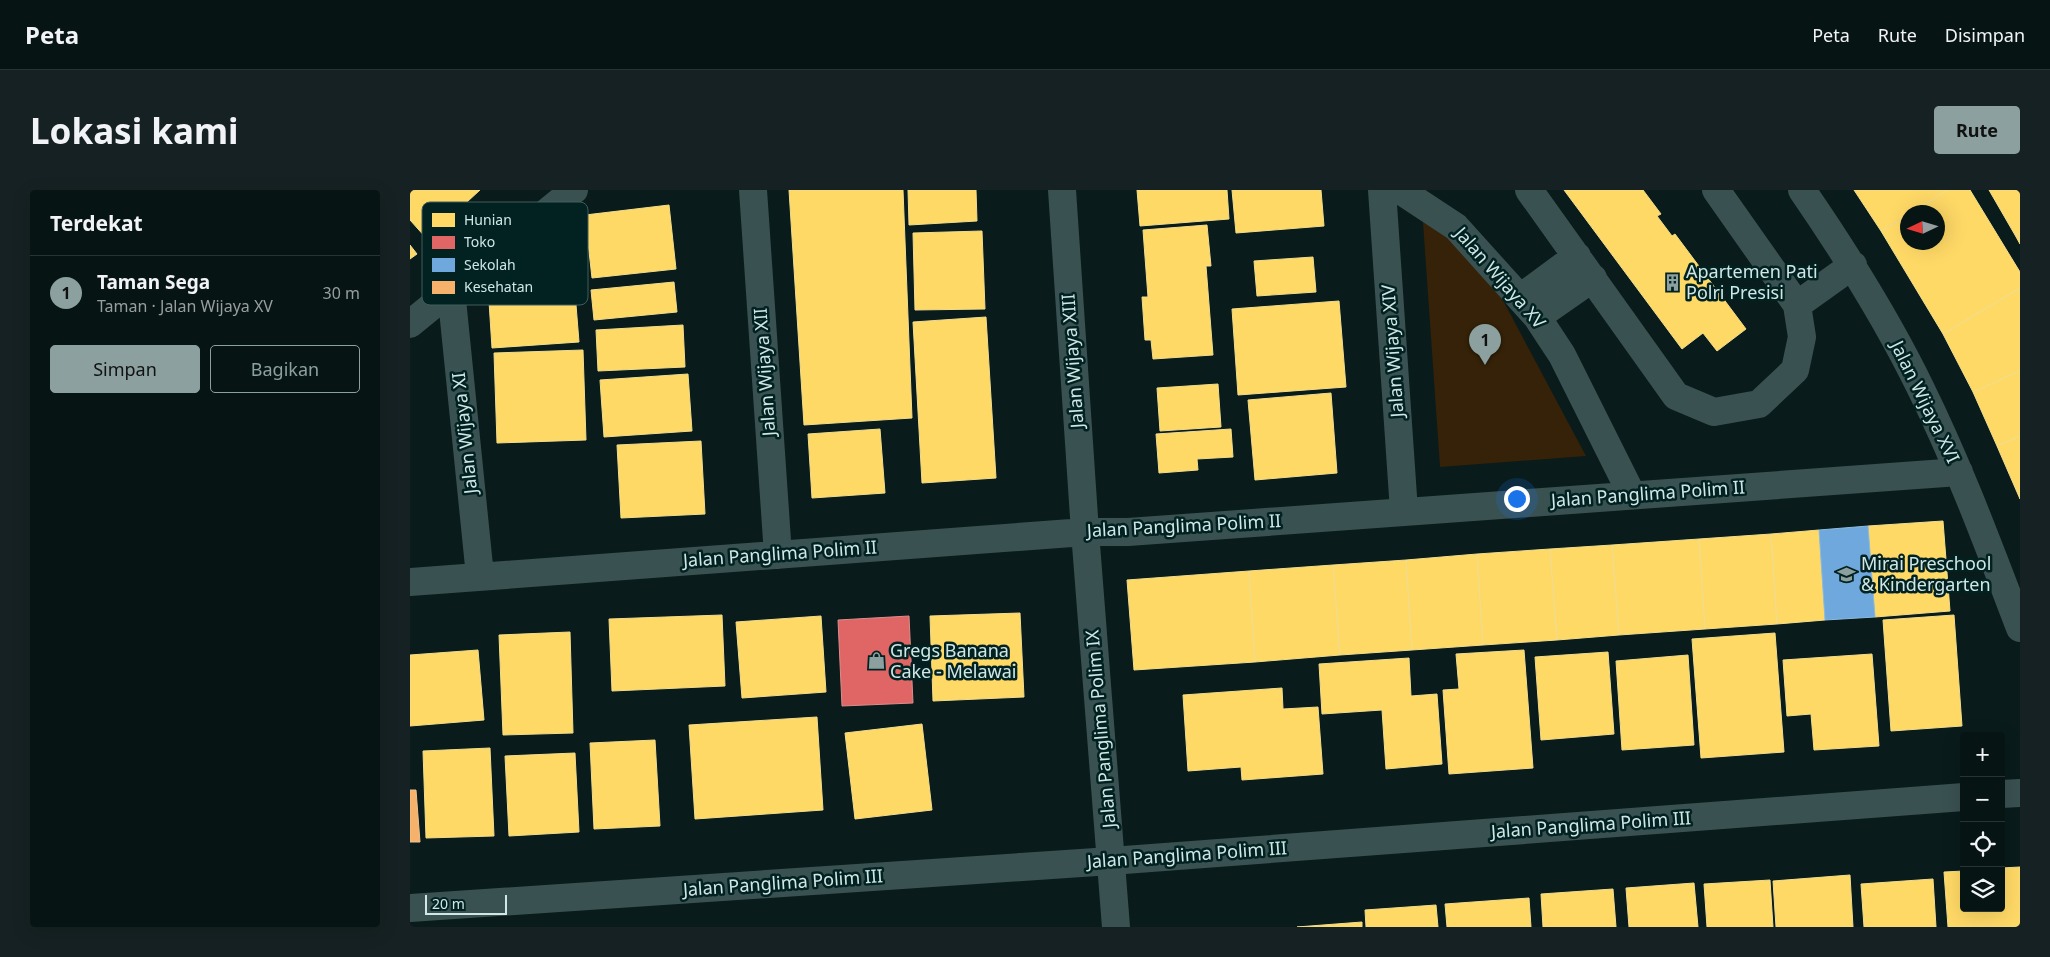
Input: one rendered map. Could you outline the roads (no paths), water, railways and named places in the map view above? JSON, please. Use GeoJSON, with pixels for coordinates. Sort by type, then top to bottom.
{"type":"FeatureCollection","features":[{"type":"Feature","properties":{"kind":"street"},"geometry":{"type":"LineString","coordinates":[[559,202],[574,190]]}},
{"type":"Feature","properties":{"kind":"street","name":"Jalan Wijaya XII"},"geometry":{"type":"LineString","coordinates":[[752,190],[778,555]]}},
{"type":"Feature","properties":{"kind":"street","name":"Jalan Wijaya XIII"},"geometry":{"type":"LineString","coordinates":[[1062,190],[1085,532]]}},
{"type":"Feature","properties":{"kind":"street","name":"Jalan Wijaya XIV"},"geometry":{"type":"LineString","coordinates":[[1382,190],[1404,511]]}},
{"type":"Feature","properties":{"kind":"street","name":"Jalan Wijaya XV"},"geometry":{"type":"LineString","coordinates":[[1400,190],[1456,226],[1529,307],[1562,355],[1632,495]]}},
{"type":"Feature","properties":{"kind":"street"},"geometry":{"type":"LineString","coordinates":[[1528,190],[1676,396],[1714,412],[1759,404],[1795,370],[1802,337],[1797,305],[1716,190]]}},
{"type":"Feature","properties":{"kind":"street","name":"Jalan Wijaya XVI"},"geometry":{"type":"LineString","coordinates":[[1802,190],[1853,265],[1921,389],[1959,472],[2020,628]]}},
{"type":"Feature","properties":{"kind":"street"},"geometry":{"type":"LineString","coordinates":[[1529,307],[1577,256]]}},
{"type":"Feature","properties":{"kind":"street"},"geometry":{"type":"LineString","coordinates":[[1797,305],[1853,265]]}},
{"type":"Feature","properties":{"kind":"street"},"geometry":{"type":"LineString","coordinates":[[1529,307],[1593,278]]}},
{"type":"Feature","properties":{"kind":"street"},"geometry":{"type":"LineString","coordinates":[[410,324],[432,305]]}},
{"type":"Feature","properties":{"kind":"street","name":"Jalan Wijaya XI"},"geometry":{"type":"LineString","coordinates":[[452,305],[480,576]]}},
{"type":"Feature","properties":{"kind":"street","name":"Jalan Panglima Polim II"},"geometry":{"type":"LineString","coordinates":[[410,582],[1085,532],[1128,532],[1959,472]]}},
{"type":"Feature","properties":{"kind":"street","name":"Jalan Panglima Polim IX"},"geometry":{"type":"LineString","coordinates":[[1085,532],[1116,927]]}},
{"type":"Feature","properties":{"kind":"street"},"geometry":{"type":"LineString","coordinates":[[2005,794],[2020,792]]}},
{"type":"Feature","properties":{"kind":"street","name":"Jalan Panglima Polim III"},"geometry":{"type":"LineString","coordinates":[[410,908],[1111,861],[1960,797]]}},
{"type":"Feature","properties":{"kind":"place","name":"Apartemen Pati Polri Presisi"},"geometry":{"type":"Point","coordinates":[1672,282]}},
{"type":"Feature","properties":{"kind":"place","name":"Taman Sega"},"geometry":{"type":"Point","coordinates":[1485,365]}},
{"type":"Feature","properties":{"kind":"place","name":"Mirai Preschool & Kindergarten"},"geometry":{"type":"Point","coordinates":[1847,574]}},
{"type":"Feature","properties":{"kind":"place","name":"Gregs Banana Cake - Melawai"},"geometry":{"type":"Point","coordinates":[876,661]}}]}
